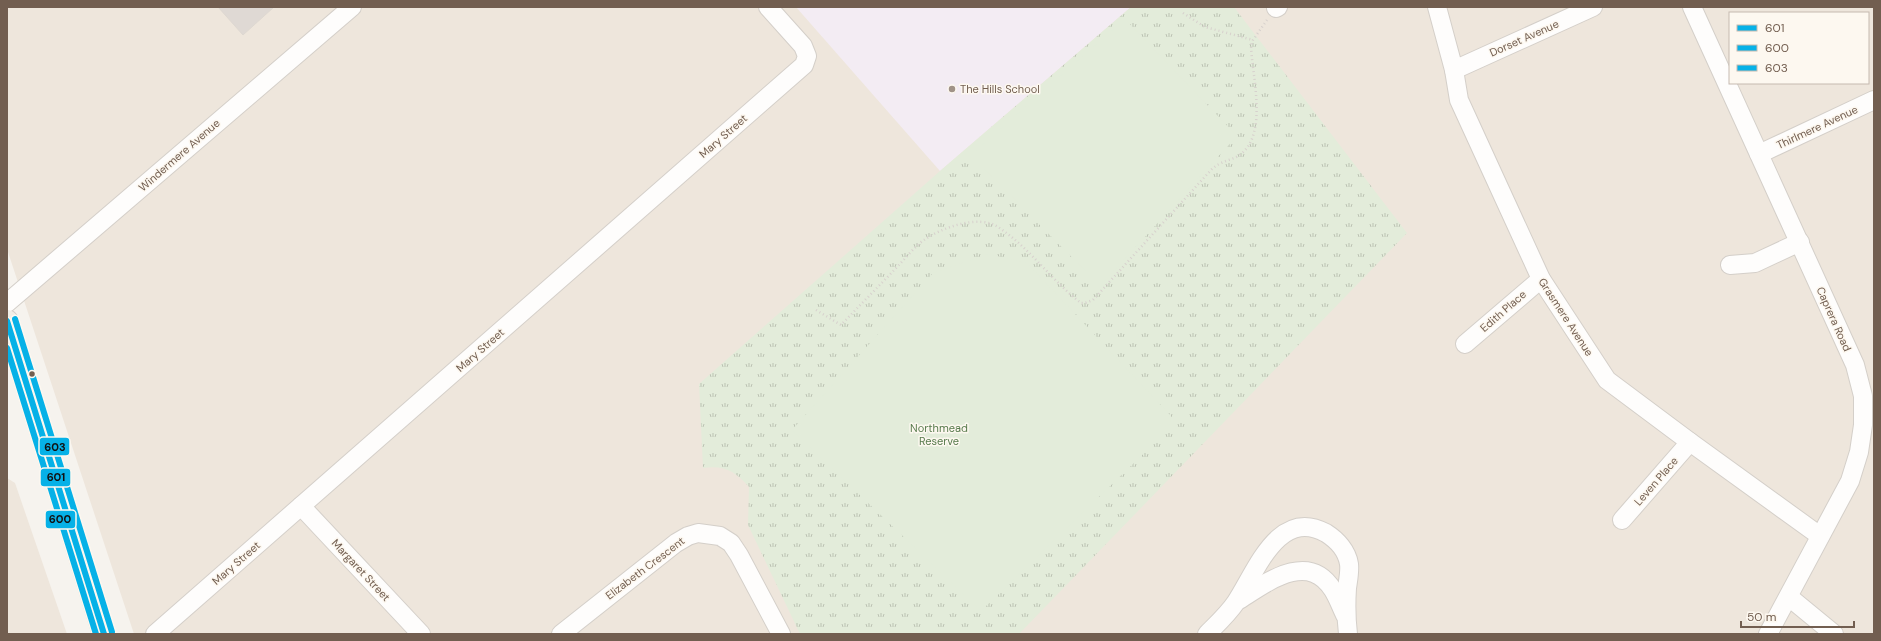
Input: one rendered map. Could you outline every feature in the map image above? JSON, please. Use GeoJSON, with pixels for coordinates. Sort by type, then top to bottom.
{"type":"FeatureCollection","features":[{"type":"Feature","properties":{"kind":"main road"},"geometry":{"type":"LineString","coordinates":[[7,322],[104,634]]}},
{"type":"Feature","properties":{"kind":"street","name":"Windermere Avenue"},"geometry":{"type":"LineString","coordinates":[[7,303],[352,7]]}},
{"type":"Feature","properties":{"kind":"street","name":"Mary Street"},"geometry":{"type":"LineString","coordinates":[[156,634],[804,65],[807,56],[803,46],[768,7]]}},
{"type":"Feature","properties":{"kind":"street","name":"Grasmere Avenue"},"geometry":{"type":"LineString","coordinates":[[1437,7],[1454,70],[1459,100],[1541,279],[1607,380],[1820,536]]}},
{"type":"Feature","properties":{"kind":"street","name":"Dorset Avenue"},"geometry":{"type":"LineString","coordinates":[[1454,70],[1593,7]]}},
{"type":"Feature","properties":{"kind":"street","name":"Caprera Road"},"geometry":{"type":"LineString","coordinates":[[1692,7],[1855,365],[1863,396],[1863,425],[1859,452],[1850,481],[1768,634]]}},
{"type":"Feature","properties":{"kind":"street","name":"Thirlmere Avenue"},"geometry":{"type":"LineString","coordinates":[[1759,154],[1874,100]]}},
{"type":"Feature","properties":{"kind":"street"},"geometry":{"type":"LineString","coordinates":[[1730,265],[1755,263],[1800,242]]}},
{"type":"Feature","properties":{"kind":"street","name":"Edith Place"},"geometry":{"type":"LineString","coordinates":[[1465,344],[1541,279]]}},
{"type":"Feature","properties":{"kind":"street","name":"Leven Place"},"geometry":{"type":"LineString","coordinates":[[1622,520],[1690,442]]}},
{"type":"Feature","properties":{"kind":"street","name":"Margaret Street"},"geometry":{"type":"LineString","coordinates":[[301,506],[421,634]]}},
{"type":"Feature","properties":{"kind":"street"},"geometry":{"type":"LineString","coordinates":[[1207,634],[1235,603],[1258,565],[1275,542],[1292,529],[1302,526],[1314,528],[1327,534],[1337,542],[1345,552],[1349,564],[1345,615],[1348,634]]}},
{"type":"Feature","properties":{"kind":"street","name":"Elizabeth Crescent"},"geometry":{"type":"LineString","coordinates":[[561,634],[676,543],[698,533],[720,536],[730,543],[739,555],[781,634]]}},
{"type":"Feature","properties":{"kind":"street"},"geometry":{"type":"LineString","coordinates":[[1235,603],[1274,577],[1300,570],[1314,574],[1326,582],[1332,589],[1345,615]]}},
{"type":"Feature","properties":{"kind":"street"},"geometry":{"type":"LineString","coordinates":[[1789,597],[1834,634]]}},
{"type":"Feature","properties":{"kind":"path"},"geometry":{"type":"LineString","coordinates":[[816,310],[841,325],[923,241],[940,230],[963,223],[983,222],[997,226],[1041,264],[1062,287],[1081,303],[1085,304],[1093,300],[1218,163],[1240,156],[1246,149],[1251,140],[1256,111],[1256,89],[1252,53],[1253,40],[1277,8]]}},
{"type":"Feature","properties":{"kind":"path"},"geometry":{"type":"LineString","coordinates":[[1183,13],[1205,28],[1253,40]]}},
{"type":"Feature","properties":{"kind":"shaded area"},"geometry":{"type":"Polygon","coordinates":[[[7,7],[1874,7],[1874,634],[134,634],[7,249],[7,7]]]}},
{"type":"Feature","properties":{"kind":"shaded area","name":"The Hills School"},"geometry":{"type":"Polygon","coordinates":[[[796,7],[1131,7],[940,171],[796,7]]]}},
{"type":"Feature","properties":{"kind":"shaded area"},"geometry":{"type":"Polygon","coordinates":[[[7,478],[15,483],[67,634],[7,634],[7,478]]]}},
{"type":"Feature","properties":{"kind":"green space","name":"Northmead Reserve"},"geometry":{"type":"Polygon","coordinates":[[[1131,7],[1234,7],[1407,233],[1019,634],[800,634],[748,525],[749,487],[729,470],[717,467],[703,468],[699,384],[940,171],[1131,7]]]}},
{"type":"Feature","properties":{"kind":"green space"},"geometry":{"type":"Polygon","coordinates":[[[1125,19],[1237,136],[1100,286],[971,155],[1125,19]]]}},
{"type":"Feature","properties":{"kind":"green space"},"geometry":{"type":"Polygon","coordinates":[[[988,254],[1027,263],[1171,416],[1169,429],[981,611],[792,430],[933,273],[988,254]]]}},
{"type":"Feature","properties":{"kind":"building"},"geometry":{"type":"Polygon","coordinates":[[[218,7],[274,7],[243,35],[218,7]]]}},
{"type":"Feature","properties":{"kind":"transit line","name":"603"},"geometry":{"type":"LineString","coordinates":[[15,319],[112,632]]}},
{"type":"Feature","properties":{"kind":"transit line","name":"601"},"geometry":{"type":"LineString","coordinates":[[7,321],[104,634]]}},
{"type":"Feature","properties":{"kind":"transit line","name":"600"},"geometry":{"type":"LineString","coordinates":[[7,348],[96,634]]}},
{"type":"Feature","properties":{"kind":"place","name":"The Hills School"},"geometry":{"type":"Point","coordinates":[952,89]}}]}
